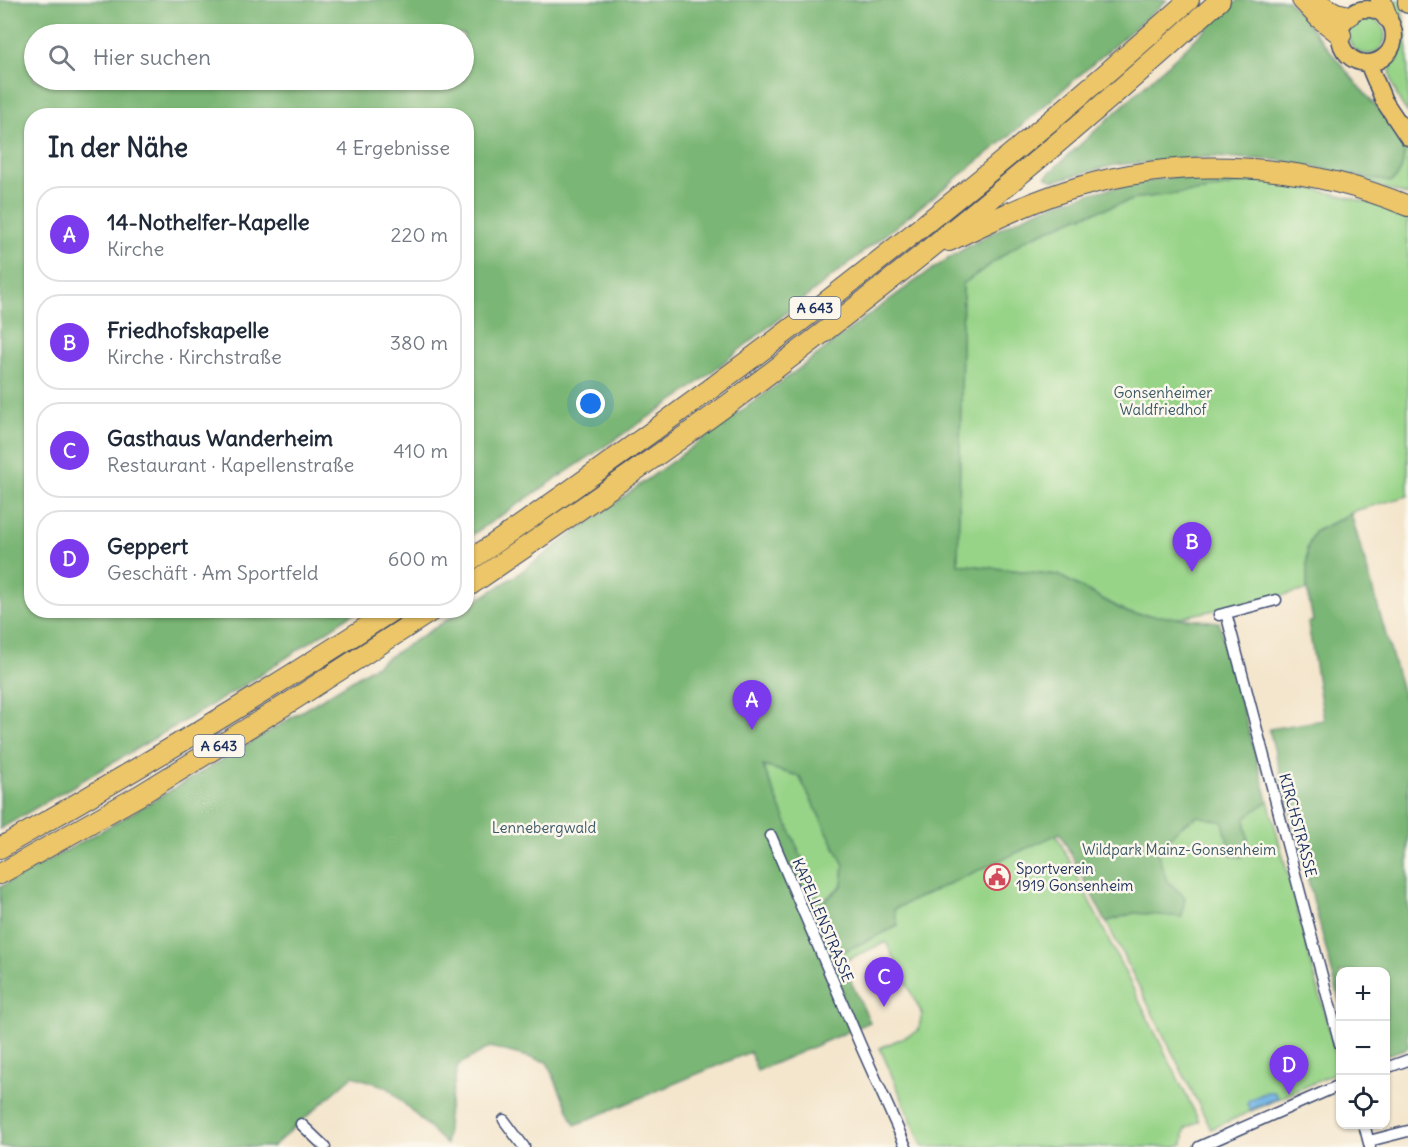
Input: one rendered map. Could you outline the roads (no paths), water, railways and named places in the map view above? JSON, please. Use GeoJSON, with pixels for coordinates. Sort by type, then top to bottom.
{"type":"FeatureCollection","features":[{"type":"Feature","properties":{"kind":"highway","name":"A 643"},"geometry":{"type":"LineString","coordinates":[[474,557],[602,469],[723,381],[1014,152],[1189,0]]}},
{"type":"Feature","properties":{"kind":"highway","name":"A 643"},"geometry":{"type":"LineString","coordinates":[[474,582],[731,402],[925,253],[1084,120],[1220,0]]}},
{"type":"Feature","properties":{"kind":"highway"},"geometry":{"type":"LineString","coordinates":[[1302,0],[1318,17],[1341,35]]}},
{"type":"Feature","properties":{"kind":"highway"},"geometry":{"type":"LineString","coordinates":[[1312,0],[1336,13],[1349,16]]}},
{"type":"Feature","properties":{"kind":"highway"},"geometry":{"type":"LineString","coordinates":[[925,253],[1036,201],[1112,178],[1168,170],[1213,167],[1302,174],[1346,184],[1408,206]]}},
{"type":"Feature","properties":{"kind":"highway","name":"A 643"},"geometry":{"type":"LineString","coordinates":[[0,848],[282,682],[381,618]]}},
{"type":"Feature","properties":{"kind":"highway","name":"A 643"},"geometry":{"type":"LineString","coordinates":[[0,874],[140,795],[421,618]]}},
{"type":"Feature","properties":{"kind":"main road"},"geometry":{"type":"LineString","coordinates":[[1384,9],[1392,24],[1394,42],[1384,57],[1368,63],[1352,58],[1346,51],[1341,35],[1349,16],[1356,12],[1384,9]]}},
{"type":"Feature","properties":{"kind":"main road"},"geometry":{"type":"LineString","coordinates":[[1384,57],[1386,77],[1395,100],[1408,121]]}},
{"type":"Feature","properties":{"kind":"main road"},"geometry":{"type":"LineString","coordinates":[[1368,63],[1384,101],[1408,137]]}},
{"type":"Feature","properties":{"kind":"street","name":"KIRCHSTRASSE"},"geometry":{"type":"LineString","coordinates":[[1276,600],[1222,614],[1336,1026]]}},
{"type":"Feature","properties":{"kind":"street","name":"KAPELLENSTRASSE"},"geometry":{"type":"LineString","coordinates":[[771,836],[906,1147]]}},
{"type":"Feature","properties":{"kind":"street"},"geometry":{"type":"LineString","coordinates":[[1390,1067],[1408,1060]]}},
{"type":"Feature","properties":{"kind":"street"},"geometry":{"type":"LineString","coordinates":[[1199,1147],[1336,1086]]}},
{"type":"Feature","properties":{"kind":"street"},"geometry":{"type":"LineString","coordinates":[[504,1120],[524,1147]]}},
{"type":"Feature","properties":{"kind":"street"},"geometry":{"type":"LineString","coordinates":[[302,1124],[325,1147]]}},
{"type":"Feature","properties":{"kind":"street"},"geometry":{"type":"LineString","coordinates":[[1365,1129],[1369,1144],[1408,1131]]}},
{"type":"Feature","properties":{"kind":"water"},"geometry":{"type":"Polygon","coordinates":[[[1267,1092],[1274,1092],[1278,1098],[1250,1110],[1247,1104],[1249,1100],[1267,1092]]]}},
{"type":"Feature","properties":{"kind":"place","name":"Friedhofskapelle"},"geometry":{"type":"Point","coordinates":[1192,572]}},
{"type":"Feature","properties":{"kind":"place","name":"14-Nothelfer-Kapelle"},"geometry":{"type":"Point","coordinates":[752,730]}},
{"type":"Feature","properties":{"kind":"place","name":"Sportverein 1919 Gonsenheim"},"geometry":{"type":"Point","coordinates":[997,877]}},
{"type":"Feature","properties":{"kind":"place","name":"Gasthaus Wanderheim"},"geometry":{"type":"Point","coordinates":[884,1007]}},
{"type":"Feature","properties":{"kind":"place","name":"Geppert"},"geometry":{"type":"Point","coordinates":[1289,1095]}},
{"type":"Feature","properties":{"kind":"park label","name":"Gonsenheimer Waldfriedhof"},"geometry":{"type":"Point","coordinates":[1163,400]}},
{"type":"Feature","properties":{"kind":"park label","name":"Lennebergwald"},"geometry":{"type":"Point","coordinates":[544,827]}},
{"type":"Feature","properties":{"kind":"park label","name":"Wildpark Mainz-Gonsenheim"},"geometry":{"type":"Point","coordinates":[1179,849]}}]}
